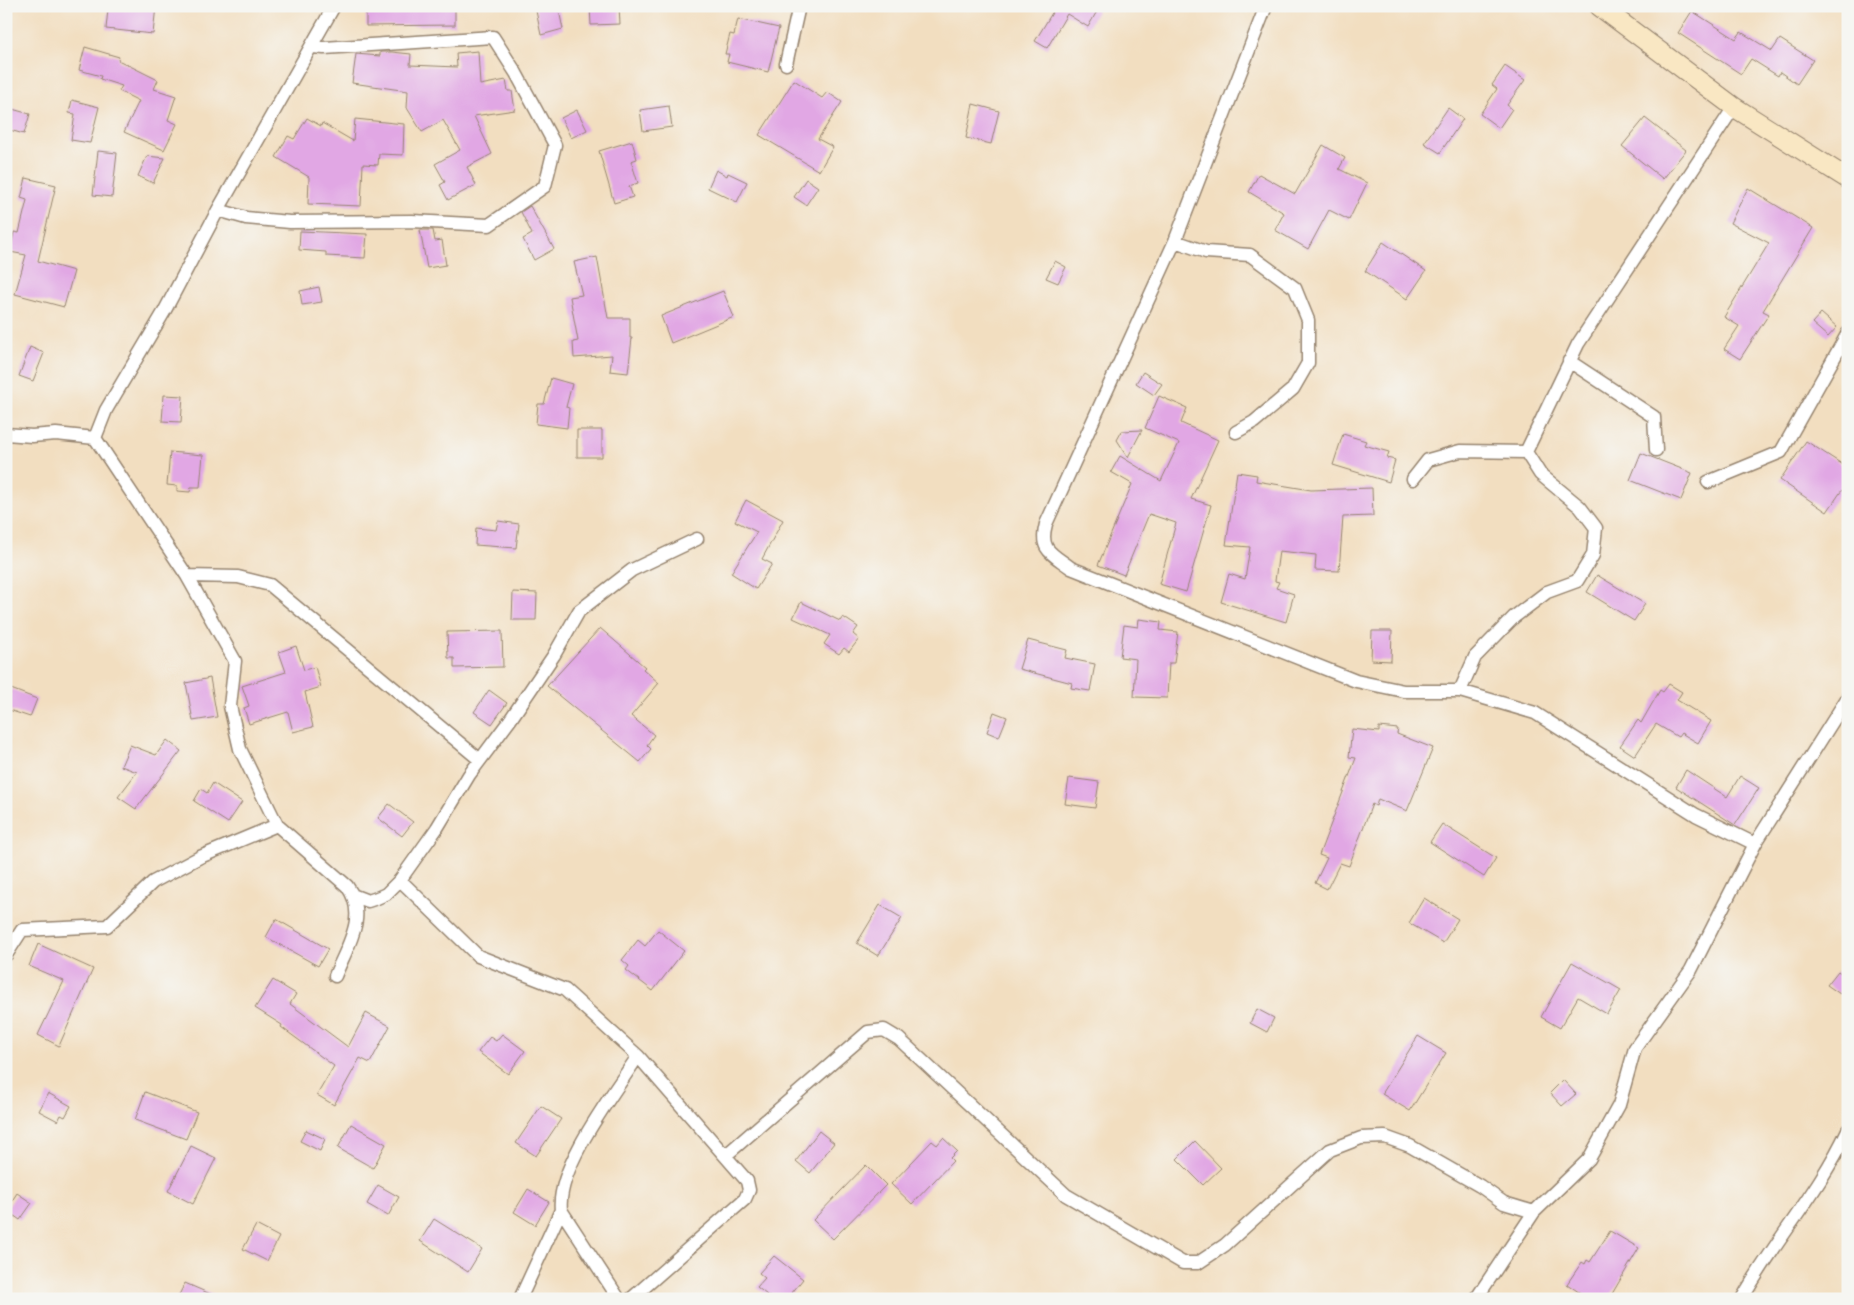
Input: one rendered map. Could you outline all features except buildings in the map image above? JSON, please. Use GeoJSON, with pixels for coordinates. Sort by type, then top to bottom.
{"type":"FeatureCollection","features":[{"type":"Feature","properties":{"kind":"street"},"geometry":{"type":"LineString","coordinates":[[95,438],[106,410],[164,312],[218,210],[334,6]]}},
{"type":"Feature","properties":{"kind":"street"},"geometry":{"type":"LineString","coordinates":[[786,64],[799,6]]}},
{"type":"Feature","properties":{"kind":"street"},"geometry":{"type":"LineString","coordinates":[[1266,6],[1175,241],[1046,524],[1043,538],[1046,550],[1071,568],[1356,681],[1404,691],[1460,690],[1535,713],[1696,815],[1755,844]]}},
{"type":"Feature","properties":{"kind":"street"},"geometry":{"type":"LineString","coordinates":[[1599,6],[1734,107],[1848,179]]}},
{"type":"Feature","properties":{"kind":"street"},"geometry":{"type":"LineString","coordinates":[[218,210],[246,218],[290,222],[412,222],[489,225],[545,186],[555,144],[516,72],[493,37],[324,48],[312,47]]}},
{"type":"Feature","properties":{"kind":"street"},"geometry":{"type":"LineString","coordinates":[[1526,452],[1578,344],[1734,107]]}},
{"type":"Feature","properties":{"kind":"street"},"geometry":{"type":"LineString","coordinates":[[1175,241],[1206,252],[1250,255],[1295,288],[1308,320],[1308,363],[1293,389],[1254,422],[1236,432]]}},
{"type":"Feature","properties":{"kind":"street"},"geometry":{"type":"LineString","coordinates":[[1708,482],[1781,452],[1848,332]]}},
{"type":"Feature","properties":{"kind":"street"},"geometry":{"type":"LineString","coordinates":[[1570,361],[1654,417],[1656,450]]}},
{"type":"Feature","properties":{"kind":"street"},"geometry":{"type":"LineString","coordinates":[[6,434],[32,436],[56,434],[95,438]]}},
{"type":"Feature","properties":{"kind":"street"},"geometry":{"type":"LineString","coordinates":[[95,438],[187,576],[235,661],[230,706],[240,748],[277,825],[347,886],[354,896],[357,906],[354,930],[335,976]]}},
{"type":"Feature","properties":{"kind":"street"},"geometry":{"type":"LineString","coordinates":[[1412,479],[1428,460],[1460,451],[1526,452]]}},
{"type":"Feature","properties":{"kind":"street"},"geometry":{"type":"LineString","coordinates":[[1460,690],[1475,657],[1514,617],[1547,592],[1576,581],[1592,555],[1596,528],[1580,507],[1540,474],[1526,452]]}},
{"type":"Feature","properties":{"kind":"street"},"geometry":{"type":"LineString","coordinates":[[354,896],[368,900],[378,898],[386,894],[400,880],[480,760],[516,712],[579,611],[632,570],[697,539]]}},
{"type":"Feature","properties":{"kind":"street"},"geometry":{"type":"LineString","coordinates":[[187,576],[238,576],[270,585],[480,760]]}},
{"type":"Feature","properties":{"kind":"street"},"geometry":{"type":"LineString","coordinates":[[1476,1299],[1534,1212],[1589,1159],[1619,1105],[1635,1048],[1691,970],[1755,844],[1848,697]]}},
{"type":"Feature","properties":{"kind":"street"},"geometry":{"type":"LineString","coordinates":[[6,954],[22,930],[107,926],[153,882],[200,857],[277,825]]}},
{"type":"Feature","properties":{"kind":"street"},"geometry":{"type":"LineString","coordinates":[[400,880],[478,956],[565,990],[638,1056],[747,1181],[749,1190],[745,1199],[631,1299]]}},
{"type":"Feature","properties":{"kind":"street"},"geometry":{"type":"LineString","coordinates":[[725,1156],[868,1032],[884,1030],[899,1040],[947,1081],[1066,1195],[1183,1263],[1198,1263],[1226,1245],[1330,1150],[1361,1138],[1385,1137],[1410,1146],[1480,1186],[1504,1203],[1534,1212]]}},
{"type":"Feature","properties":{"kind":"street"},"geometry":{"type":"LineString","coordinates":[[619,1299],[561,1210],[559,1196],[567,1171],[638,1056]]}},
{"type":"Feature","properties":{"kind":"street"},"geometry":{"type":"LineString","coordinates":[[1742,1299],[1802,1210],[1838,1151],[1848,1130]]}},
{"type":"Feature","properties":{"kind":"street"},"geometry":{"type":"LineString","coordinates":[[520,1299],[561,1210]]}}]}
